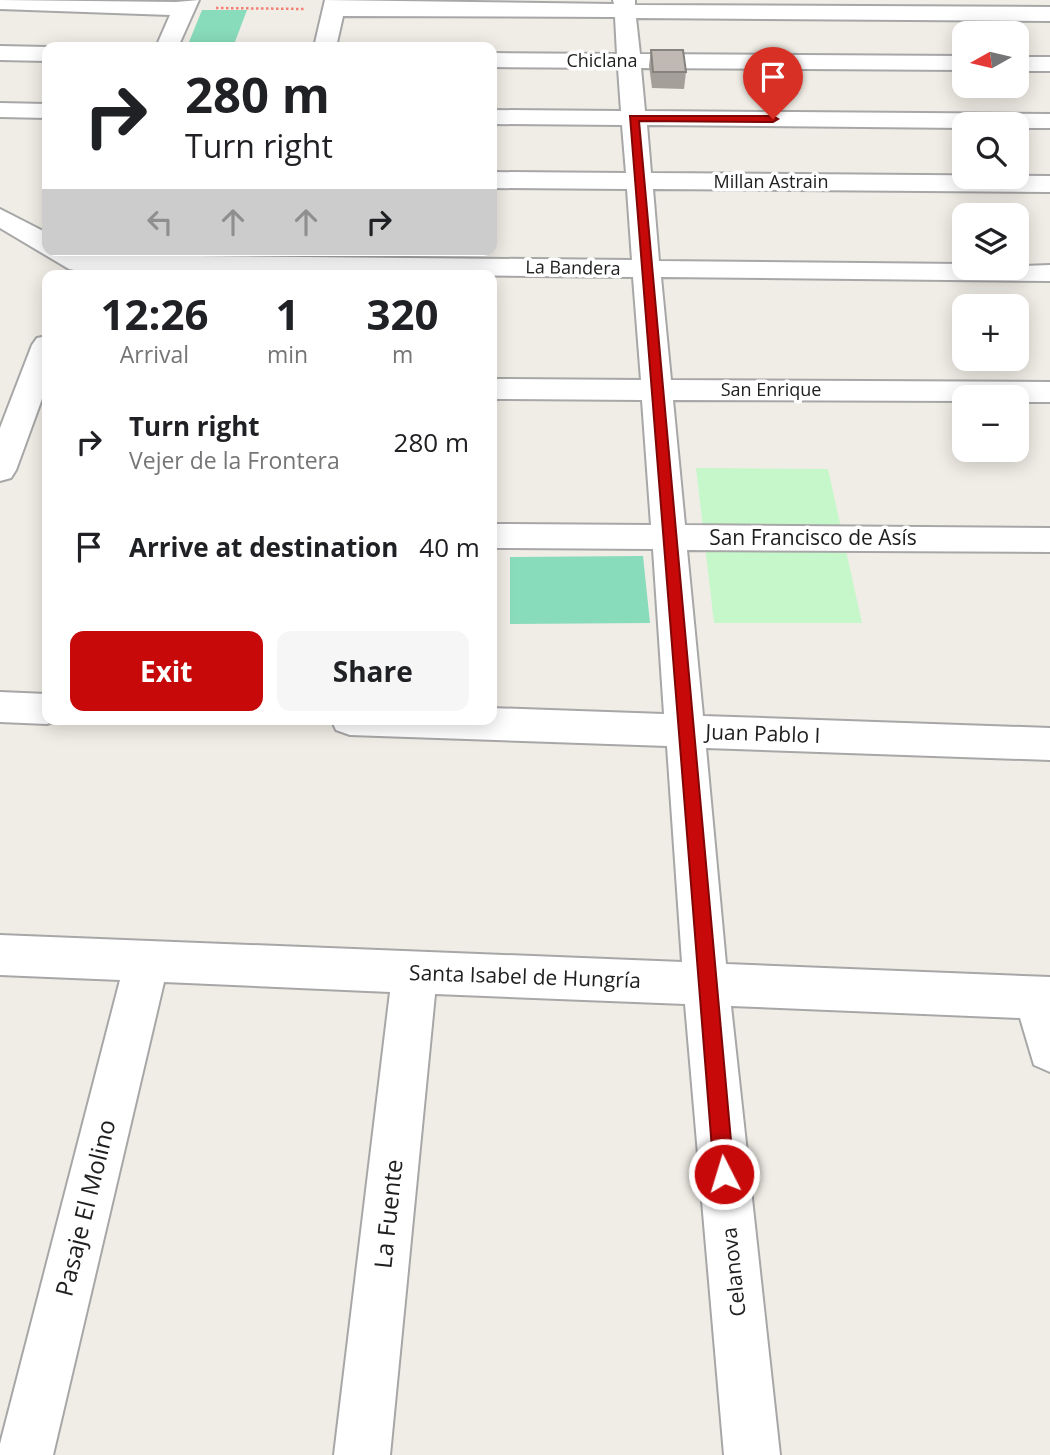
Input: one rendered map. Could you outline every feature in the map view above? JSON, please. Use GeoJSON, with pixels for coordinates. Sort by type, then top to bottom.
{"type":"FeatureCollection","features":[{"type":"Feature","properties":{"kind":"street"},"geometry":{"type":"LineString","coordinates":[[0,3],[186,5],[169,42]]}},
{"type":"Feature","properties":{"kind":"street"},"geometry":{"type":"LineString","coordinates":[[326,42],[335,4],[625,5],[1050,14]]}},
{"type":"Feature","properties":{"kind":"street","name":"Celanova"},"geometry":{"type":"LineString","coordinates":[[625,5],[706,984],[752,1455]]}},
{"type":"Feature","properties":{"kind":"street"},"geometry":{"type":"LineString","coordinates":[[0,53],[42,54]]}},
{"type":"Feature","properties":{"kind":"street","name":"Chiclana"},"geometry":{"type":"LineString","coordinates":[[497,60],[952,63]]}},
{"type":"Feature","properties":{"kind":"street"},"geometry":{"type":"LineString","coordinates":[[1029,64],[1050,64]]}},
{"type":"Feature","properties":{"kind":"street"},"geometry":{"type":"LineString","coordinates":[[0,110],[42,111]]}},
{"type":"Feature","properties":{"kind":"street"},"geometry":{"type":"LineString","coordinates":[[497,117],[1050,121]]}},
{"type":"Feature","properties":{"kind":"street","name":"Millan Astrain"},"geometry":{"type":"LineString","coordinates":[[497,180],[1050,184]]}},
{"type":"Feature","properties":{"kind":"street"},"geometry":{"type":"LineString","coordinates":[[0,217],[42,241]]}},
{"type":"Feature","properties":{"kind":"street","name":"La Bandera"},"geometry":{"type":"LineString","coordinates":[[74,259],[1050,273]]}},
{"type":"Feature","properties":{"kind":"street"},"geometry":{"type":"LineString","coordinates":[[0,470],[39,387]]}},
{"type":"Feature","properties":{"kind":"street","name":"San Enrique"},"geometry":{"type":"LineString","coordinates":[[497,389],[1050,391]]}},
{"type":"Feature","properties":{"kind":"street","name":"San Francisco de Asís"},"geometry":{"type":"LineString","coordinates":[[497,536],[1050,540]]}},
{"type":"Feature","properties":{"kind":"street"},"geometry":{"type":"LineString","coordinates":[[0,707],[42,709]]}},
{"type":"Feature","properties":{"kind":"street","name":"Juan Pablo I"},"geometry":{"type":"LineString","coordinates":[[497,724],[1050,744]]}},
{"type":"Feature","properties":{"kind":"street","name":"Santa Isabel de Hungría"},"geometry":{"type":"LineString","coordinates":[[0,955],[1044,998]]}},
{"type":"Feature","properties":{"kind":"street","name":"Pasaje El Molino"},"geometry":{"type":"LineString","coordinates":[[25,1455],[148,961]]}},
{"type":"Feature","properties":{"kind":"street","name":"La Fuente"},"geometry":{"type":"LineString","coordinates":[[362,1455],[415,972]]}},
{"type":"Feature","properties":{"kind":"street"},"geometry":{"type":"LineString","coordinates":[[1044,998],[1050,1049]]}},
{"type":"Feature","properties":{"kind":"path"},"geometry":{"type":"LineString","coordinates":[[186,5],[335,4]]}},
{"type":"Feature","properties":{"kind":"green space"},"geometry":{"type":"Polygon","coordinates":[[[202,10],[247,10],[235,42],[189,42],[202,10]]]}},
{"type":"Feature","properties":{"kind":"green space"},"geometry":{"type":"Polygon","coordinates":[[[696,468],[828,469],[862,623],[714,623],[696,468]]]}},
{"type":"Feature","properties":{"kind":"green space"},"geometry":{"type":"Polygon","coordinates":[[[643,556],[650,623],[510,624],[510,557],[643,556]]]}},
{"type":"Feature","properties":{"kind":"building"},"geometry":{"type":"Polygon","coordinates":[[[651,50],[683,50],[686,72],[653,72],[651,50]]]}},
{"type":"Feature","properties":{"kind":"route"},"geometry":{"type":"LineString","coordinates":[[724,1174],[634,118],[773,119]]}}]}
